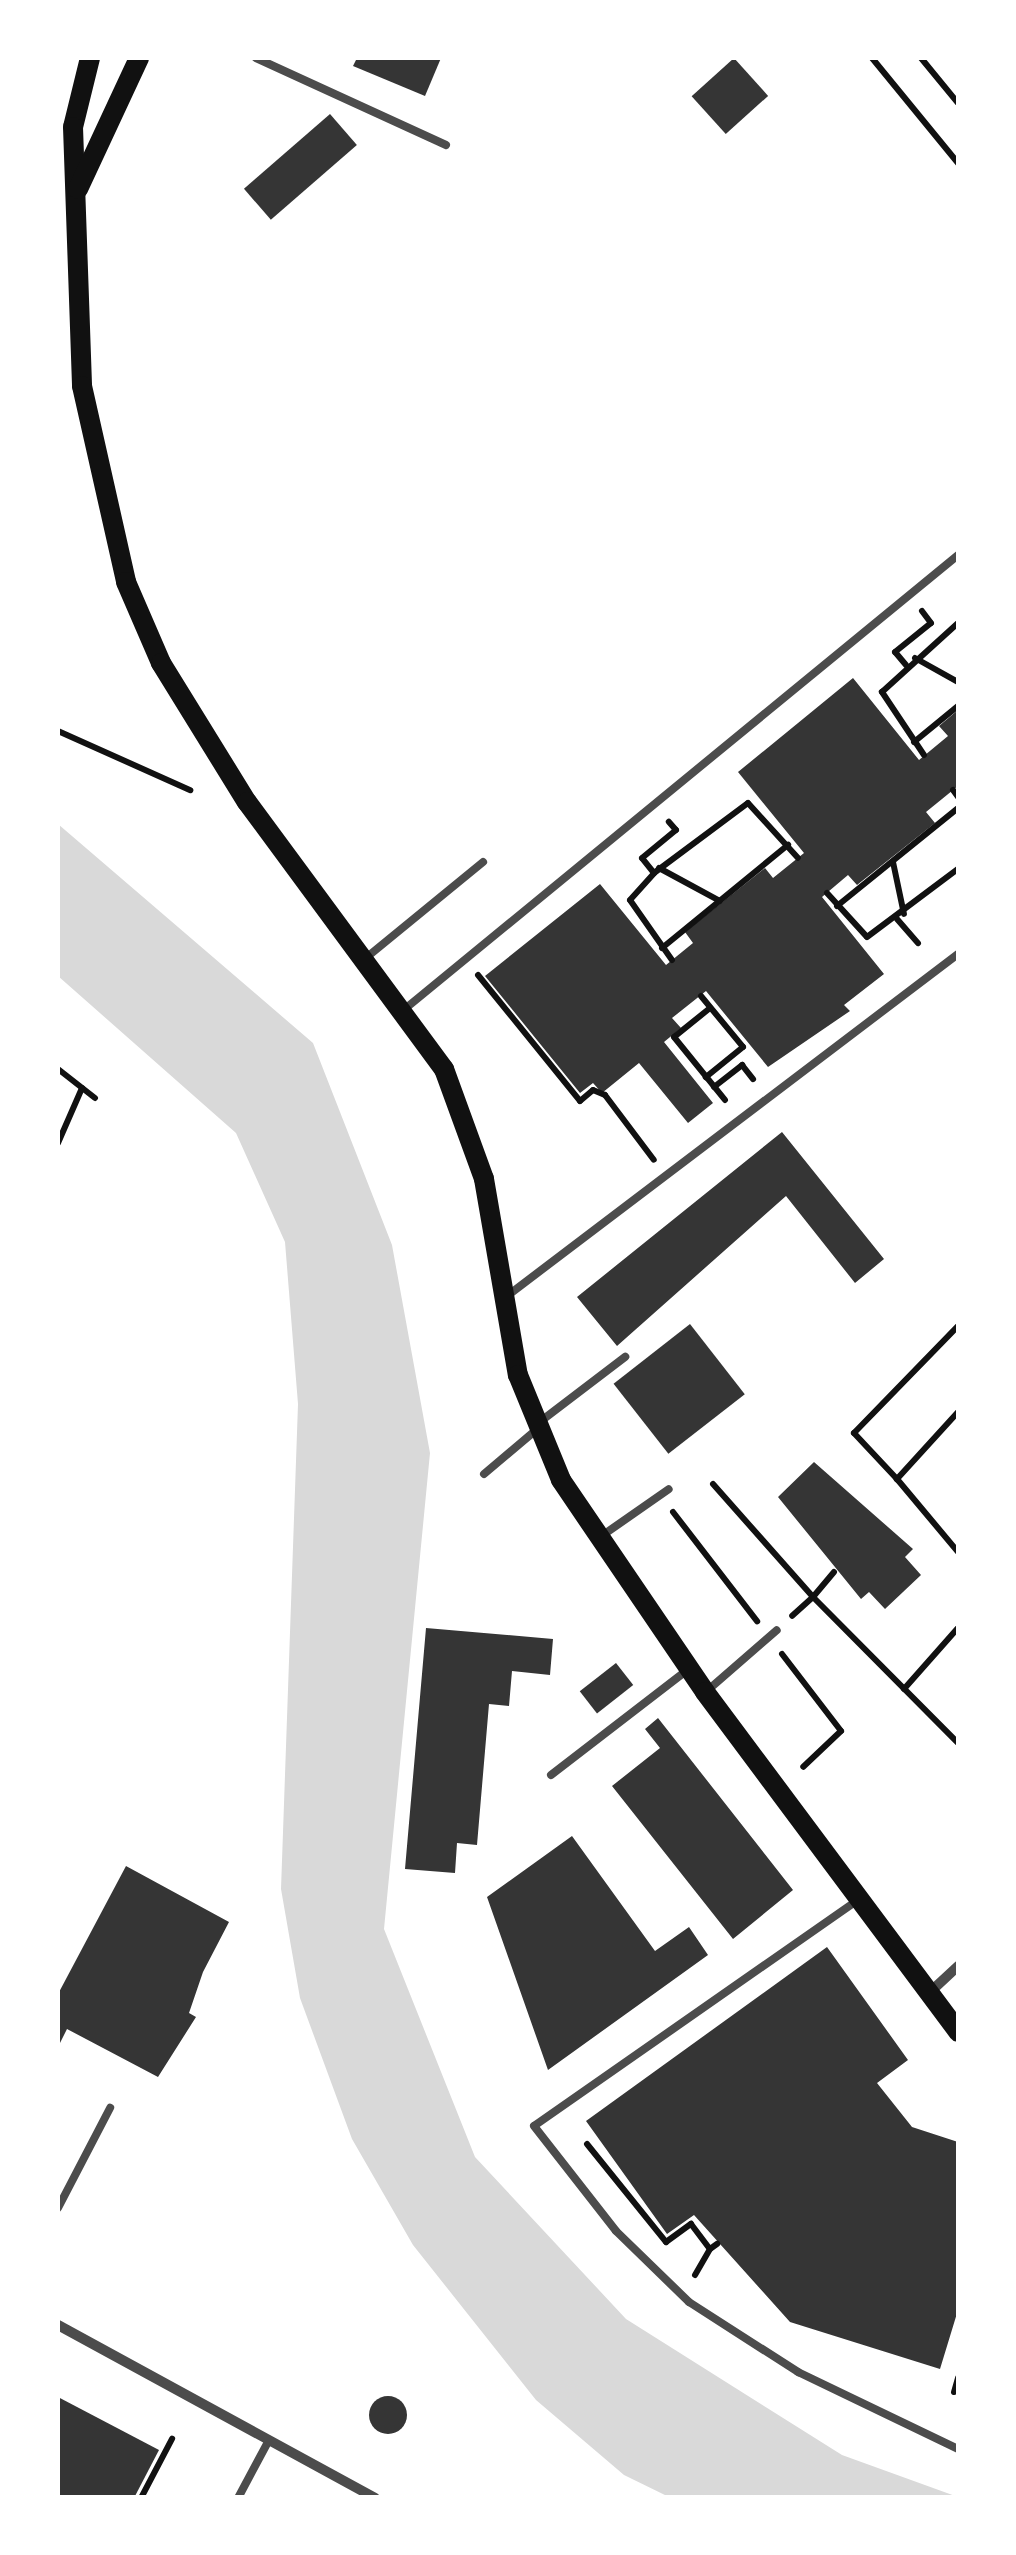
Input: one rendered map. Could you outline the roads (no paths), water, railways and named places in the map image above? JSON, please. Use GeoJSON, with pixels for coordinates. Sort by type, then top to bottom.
{"type":"FeatureCollection","features":[{"type":"Feature","properties":{"kind":"main road"},"geometry":{"type":"LineString","coordinates":[[90,58],[73,126],[67,191],[82,386],[126,582],[204,739],[406,1008],[467,1122],[503,1299],[535,1429],[599,1538],[705,1692],[958,2032]]}},
{"type":"Feature","properties":{"kind":"main road"},"geometry":{"type":"LineString","coordinates":[[67,191],[140,58]]}},
{"type":"Feature","properties":{"kind":"street"},"geometry":{"type":"LineString","coordinates":[[928,1995],[958,1966]]}},
{"type":"Feature","properties":{"kind":"street"},"geometry":{"type":"LineString","coordinates":[[58,2325],[375,2498]]}},
{"type":"Feature","properties":{"kind":"lane"},"geometry":{"type":"LineString","coordinates":[[256,58],[446,144]]}},
{"type":"Feature","properties":{"kind":"lane"},"geometry":{"type":"LineString","coordinates":[[406,1008],[958,555]]}},
{"type":"Feature","properties":{"kind":"lane"},"geometry":{"type":"LineString","coordinates":[[368,957],[483,862]]}},
{"type":"Feature","properties":{"kind":"lane"},"geometry":{"type":"LineString","coordinates":[[503,1299],[958,954]]}},
{"type":"Feature","properties":{"kind":"lane"},"geometry":{"type":"LineString","coordinates":[[484,1474],[625,1357]]}},
{"type":"Feature","properties":{"kind":"lane"},"geometry":{"type":"LineString","coordinates":[[599,1538],[669,1489]]}},
{"type":"Feature","properties":{"kind":"lane"},"geometry":{"type":"LineString","coordinates":[[705,1692],[777,1630]]}},
{"type":"Feature","properties":{"kind":"lane"},"geometry":{"type":"LineString","coordinates":[[551,1776],[689,1668]]}},
{"type":"Feature","properties":{"kind":"lane"},"geometry":{"type":"LineString","coordinates":[[857,1900],[534,2126],[616,2230],[689,2302],[798,2372],[958,2449]]}},
{"type":"Feature","properties":{"kind":"lane"},"geometry":{"type":"LineString","coordinates":[[58,2208],[110,2108]]}},
{"type":"Feature","properties":{"kind":"lane"},"geometry":{"type":"LineString","coordinates":[[238,2498],[269,2440]]}}]}
